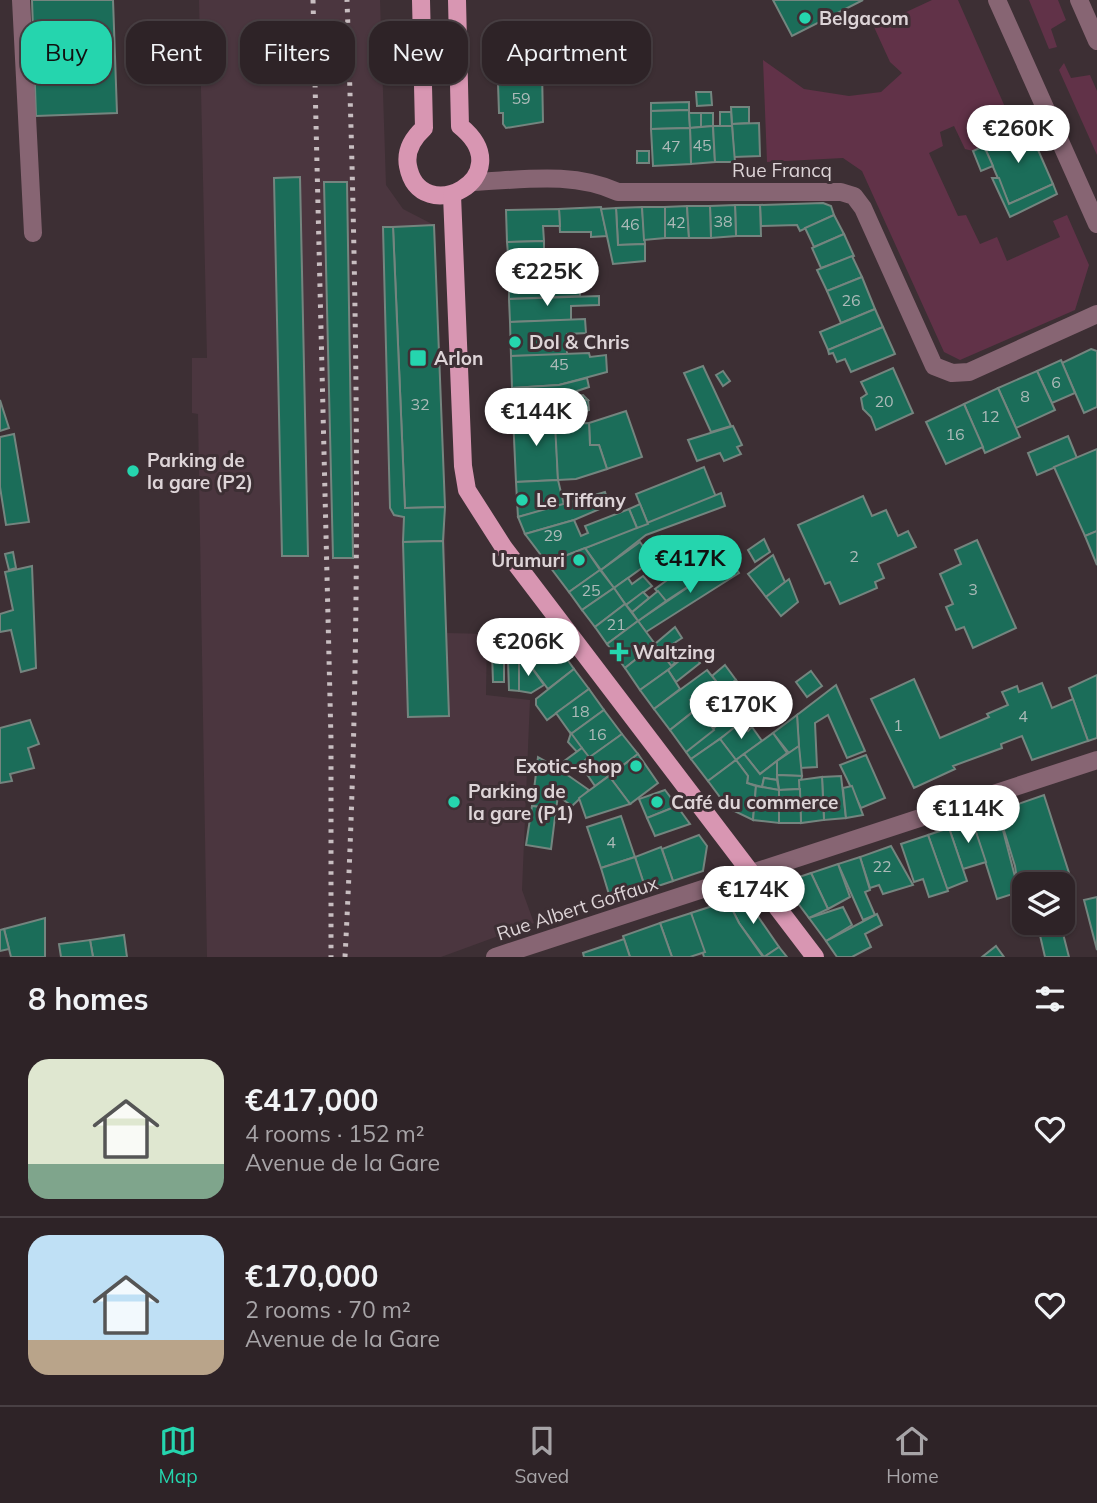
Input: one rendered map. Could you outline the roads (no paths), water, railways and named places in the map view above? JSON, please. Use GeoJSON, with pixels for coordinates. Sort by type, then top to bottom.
{"type":"FeatureCollection","features":[{"type":"Feature","properties":{"kind":"main road"},"geometry":{"type":"LineString","coordinates":[[421,0],[424,128],[410,144],[408,166],[418,185],[427,192],[452,195],[472,181],[478,172],[480,152],[476,142],[460,126],[457,0]]}},
{"type":"Feature","properties":{"kind":"main road"},"geometry":{"type":"LineString","coordinates":[[452,195],[463,466],[467,490],[504,548],[815,957]]}},
{"type":"Feature","properties":{"kind":"street"},"geometry":{"type":"LineString","coordinates":[[21,0],[33,233]]}},
{"type":"Feature","properties":{"kind":"street"},"geometry":{"type":"LineString","coordinates":[[997,0],[1097,224]]}},
{"type":"Feature","properties":{"kind":"street"},"geometry":{"type":"LineString","coordinates":[[1079,0],[1097,41]]}},
{"type":"Feature","properties":{"kind":"street","name":"Rue Francq"},"geometry":{"type":"LineString","coordinates":[[472,181],[570,178],[597,183],[618,192],[772,190],[842,192],[854,196],[863,208],[934,366],[952,373],[969,372],[1097,314]]}},
{"type":"Feature","properties":{"kind":"street","name":"Rue Albert Goffaux"},"geometry":{"type":"LineString","coordinates":[[495,957],[1097,760]]}},
{"type":"Feature","properties":{"kind":"railway"},"geometry":{"type":"LineString","coordinates":[[313,0],[331,740],[331,957]]}},
{"type":"Feature","properties":{"kind":"railway"},"geometry":{"type":"LineString","coordinates":[[345,957],[356,598],[356,359],[347,0]]}},
{"type":"Feature","properties":{"kind":"place","name":"Belgacom"},"geometry":{"type":"Point","coordinates":[805,18]}},
{"type":"Feature","properties":{"kind":"place","name":"Dol & Chris"},"geometry":{"type":"Point","coordinates":[515,342]}},
{"type":"Feature","properties":{"kind":"place","name":"Arlon"},"geometry":{"type":"Point","coordinates":[418,358]}},
{"type":"Feature","properties":{"kind":"place","name":"Parking de la gare (P2)"},"geometry":{"type":"Point","coordinates":[133,471]}},
{"type":"Feature","properties":{"kind":"place","name":"Le Tiffany"},"geometry":{"type":"Point","coordinates":[522,500]}},
{"type":"Feature","properties":{"kind":"place","name":"Urumuri"},"geometry":{"type":"Point","coordinates":[579,560]}},
{"type":"Feature","properties":{"kind":"place","name":"Waltzing"},"geometry":{"type":"Point","coordinates":[619,652]}},
{"type":"Feature","properties":{"kind":"place","name":"Exotic-shop"},"geometry":{"type":"Point","coordinates":[636,766]}},
{"type":"Feature","properties":{"kind":"place","name":"Parking de la gare (P1)"},"geometry":{"type":"Point","coordinates":[454,802]}},
{"type":"Feature","properties":{"kind":"place","name":"Café du commerce"},"geometry":{"type":"Point","coordinates":[657,802]}}]}
